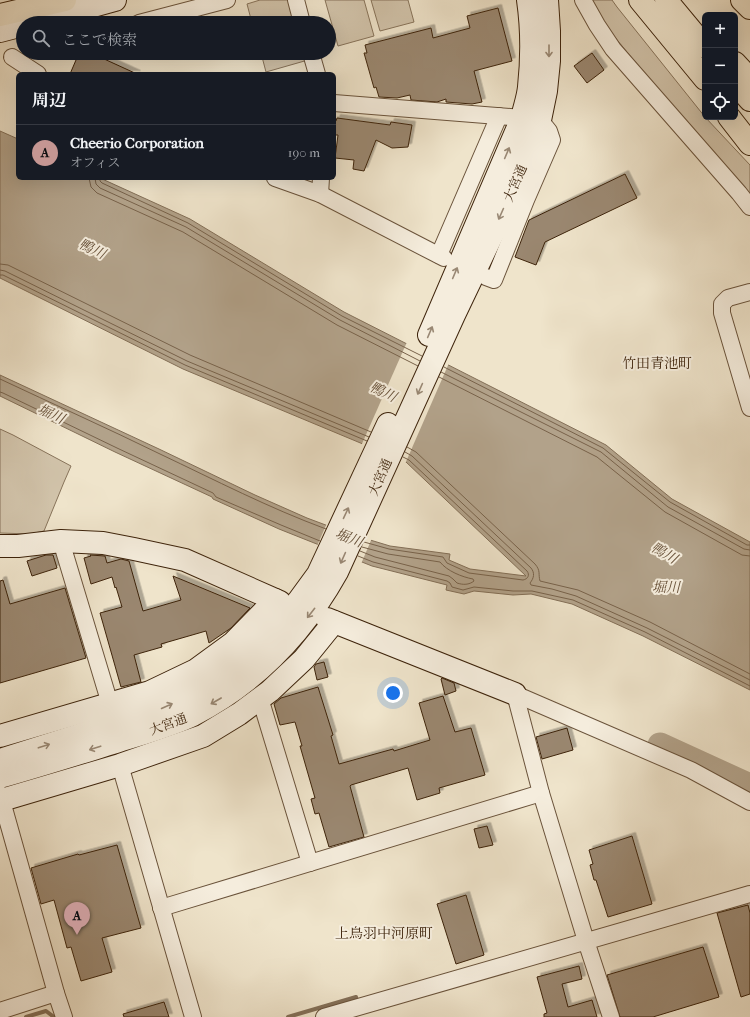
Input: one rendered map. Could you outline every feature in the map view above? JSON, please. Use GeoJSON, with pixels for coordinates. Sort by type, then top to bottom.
{"type":"FeatureCollection","features":[{"type":"Feature","properties":{"kind":"main road"},"geometry":{"type":"LineString","coordinates":[[29,16],[65,0]]}},
{"type":"Feature","properties":{"kind":"main road"},"geometry":{"type":"LineString","coordinates":[[666,0],[702,43]]}},
{"type":"Feature","properties":{"kind":"main road"},"geometry":{"type":"LineString","coordinates":[[674,0],[702,28]]}},
{"type":"Feature","properties":{"kind":"main road"},"geometry":{"type":"LineString","coordinates":[[742,0],[750,8]]}},
{"type":"Feature","properties":{"kind":"main road"},"geometry":{"type":"LineString","coordinates":[[642,3],[702,75]]}},
{"type":"Feature","properties":{"kind":"main road"},"geometry":{"type":"LineString","coordinates":[[642,3],[668,40],[703,84]]}},
{"type":"Feature","properties":{"kind":"main road"},"geometry":{"type":"LineString","coordinates":[[738,65],[750,79]]}},
{"type":"Feature","properties":{"kind":"main road"},"geometry":{"type":"LineString","coordinates":[[736,84],[750,100]]}},
{"type":"Feature","properties":{"kind":"main road"},"geometry":{"type":"LineString","coordinates":[[738,116],[750,130]]}},
{"type":"Feature","properties":{"kind":"main road"},"geometry":{"type":"LineString","coordinates":[[731,120],[750,144]]}},
{"type":"Feature","properties":{"kind":"street"},"geometry":{"type":"LineString","coordinates":[[57,16],[115,0]]}},
{"type":"Feature","properties":{"kind":"street"},"geometry":{"type":"LineString","coordinates":[[166,16],[227,0]]}},
{"type":"Feature","properties":{"kind":"street"},"geometry":{"type":"LineString","coordinates":[[296,0],[300,16]]}},
{"type":"Feature","properties":{"kind":"street","name":"大宮通"},"geometry":{"type":"LineString","coordinates":[[0,760],[164,708],[197,692],[229,672],[272,633],[299,600],[325,578],[337,572],[447,312],[496,227],[532,144],[529,88],[531,55],[530,12],[528,0]]}},
{"type":"Feature","properties":{"kind":"street","name":"大宮通"},"geometry":{"type":"LineString","coordinates":[[531,119],[546,91],[549,31],[546,0]]}},
{"type":"Feature","properties":{"kind":"street"},"geometry":{"type":"LineString","coordinates":[[583,0],[613,49],[750,207]]}},
{"type":"Feature","properties":{"kind":"street"},"geometry":{"type":"LineString","coordinates":[[21,60],[36,72]]}},
{"type":"Feature","properties":{"kind":"street"},"geometry":{"type":"LineString","coordinates":[[313,60],[316,72]]}},
{"type":"Feature","properties":{"kind":"street"},"geometry":{"type":"LineString","coordinates":[[336,103],[531,119],[549,131],[552,140],[494,280],[486,277]]}},
{"type":"Feature","properties":{"kind":"street"},"geometry":{"type":"LineString","coordinates":[[286,180],[321,186],[441,257],[499,116]]}},
{"type":"Feature","properties":{"kind":"street"},"geometry":{"type":"LineString","coordinates":[[750,292],[728,298],[722,304],[722,313],[750,408]]}},
{"type":"Feature","properties":{"kind":"street"},"geometry":{"type":"LineString","coordinates":[[61,541],[110,704]]}},
{"type":"Feature","properties":{"kind":"street"},"geometry":{"type":"LineString","coordinates":[[0,546],[18,546],[61,541],[104,543],[185,560],[278,601],[233,643],[196,670],[150,692],[0,736]]}},
{"type":"Feature","properties":{"kind":"street","name":"大宮通"},"geometry":{"type":"LineString","coordinates":[[0,777],[162,727],[192,715],[224,696],[263,667],[290,640],[316,607],[325,578]]}},
{"type":"Feature","properties":{"kind":"street"},"geometry":{"type":"LineString","coordinates":[[64,1017],[56,994],[1,797],[120,765],[203,736],[239,714],[270,691],[304,659],[331,621],[515,694],[691,770],[750,802]]}},
{"type":"Feature","properties":{"kind":"street"},"geometry":{"type":"LineString","coordinates":[[515,694],[541,793],[611,1017]]}},
{"type":"Feature","properties":{"kind":"street"},"geometry":{"type":"LineString","coordinates":[[260,698],[310,863]]}},
{"type":"Feature","properties":{"kind":"street"},"geometry":{"type":"LineString","coordinates":[[120,765],[193,1017]]}},
{"type":"Feature","properties":{"kind":"street"},"geometry":{"type":"LineString","coordinates":[[161,908],[541,793]]}},
{"type":"Feature","properties":{"kind":"street"},"geometry":{"type":"LineString","coordinates":[[324,1017],[750,894]]}},
{"type":"Feature","properties":{"kind":"street"},"geometry":{"type":"LineString","coordinates":[[0,1011],[56,994]]}},
{"type":"Feature","properties":{"kind":"shaded area"},"geometry":{"type":"Polygon","coordinates":[[[260,0],[291,0],[296,16],[250,16],[247,4],[260,0]]]}},
{"type":"Feature","properties":{"kind":"shaded area"},"geometry":{"type":"Polygon","coordinates":[[[325,0],[364,0],[374,36],[338,46],[336,39],[336,16],[330,16],[325,0]]]}},
{"type":"Feature","properties":{"kind":"shaded area"},"geometry":{"type":"Polygon","coordinates":[[[371,0],[408,0],[414,22],[380,31],[371,0]]]}},
{"type":"Feature","properties":{"kind":"shaded area"},"geometry":{"type":"Polygon","coordinates":[[[589,0],[612,0],[702,113],[702,120],[708,120],[750,165],[750,195],[688,124],[609,30],[589,0]]]}},
{"type":"Feature","properties":{"kind":"shaded area"},"geometry":{"type":"Polygon","coordinates":[[[263,60],[308,60],[266,72],[263,60]]]}},
{"type":"Feature","properties":{"kind":"shaded area"},"geometry":{"type":"Polygon","coordinates":[[[0,429],[71,466],[44,531],[30,534],[0,533],[0,429]]]}},
{"type":"Feature","properties":{"kind":"water"},"geometry":{"type":"Polygon","coordinates":[[[0,131],[16,138],[16,180],[104,180],[190,219],[344,312],[606,445],[672,499],[750,542],[750,690],[643,636],[572,604],[531,594],[513,595],[474,591],[464,594],[446,590],[447,585],[372,566],[279,529],[213,499],[212,497],[0,396],[0,375],[307,518],[347,533],[390,546],[450,554],[449,560],[470,569],[526,576],[406,462],[183,369],[0,278],[0,131]]]}},
{"type":"Feature","properties":{"kind":"pier"},"geometry":{"type":"Polygon","coordinates":[[[407,342],[449,363],[405,464],[361,446],[407,342]]]}},
{"type":"Feature","properties":{"kind":"pier"},"geometry":{"type":"Polygon","coordinates":[[[327,523],[372,538],[361,564],[317,546],[327,523]]]}},
{"type":"Feature","properties":{"kind":"building"},"geometry":{"type":"Polygon","coordinates":[[[498,8],[512,61],[474,71],[482,102],[472,104],[446,102],[446,99],[437,102],[411,100],[410,95],[397,98],[379,97],[376,87],[374,88],[364,53],[367,53],[365,45],[431,28],[433,38],[470,28],[467,16],[498,8]]]}},
{"type":"Feature","properties":{"kind":"building"},"geometry":{"type":"Polygon","coordinates":[[[592,53],[604,70],[587,83],[574,66],[592,53]]]}},
{"type":"Feature","properties":{"kind":"building"},"geometry":{"type":"Polygon","coordinates":[[[76,60],[106,60],[133,72],[71,72],[76,60]]]}},
{"type":"Feature","properties":{"kind":"building"},"geometry":{"type":"Polygon","coordinates":[[[337,118],[390,125],[391,122],[412,125],[408,147],[392,148],[376,140],[364,171],[353,169],[354,160],[336,158],[338,135],[336,135],[337,118]]]}},
{"type":"Feature","properties":{"kind":"building"},"geometry":{"type":"Polygon","coordinates":[[[625,174],[637,198],[545,242],[536,265],[515,257],[529,220],[625,174]]]}},
{"type":"Feature","properties":{"kind":"building"},"geometry":{"type":"Polygon","coordinates":[[[46,555],[53,555],[57,568],[32,576],[27,561],[46,555]]]}},
{"type":"Feature","properties":{"kind":"building"},"geometry":{"type":"Polygon","coordinates":[[[90,555],[105,556],[107,563],[121,559],[129,561],[143,611],[181,600],[173,576],[250,608],[231,628],[209,643],[206,631],[161,644],[162,647],[134,655],[141,682],[121,687],[100,613],[122,607],[112,577],[91,584],[84,558],[91,556],[90,555]]]}},
{"type":"Feature","properties":{"kind":"building"},"geometry":{"type":"Polygon","coordinates":[[[3,580],[10,604],[65,588],[86,658],[0,683],[0,581],[3,580]]]}},
{"type":"Feature","properties":{"kind":"building"},"geometry":{"type":"Polygon","coordinates":[[[324,662],[328,677],[317,680],[314,667],[316,664],[324,662]]]}},
{"type":"Feature","properties":{"kind":"building"},"geometry":{"type":"Polygon","coordinates":[[[442,678],[454,683],[456,691],[445,695],[442,678]]]}},
{"type":"Feature","properties":{"kind":"building"},"geometry":{"type":"Polygon","coordinates":[[[318,687],[333,735],[331,736],[339,764],[393,749],[394,751],[430,740],[419,703],[443,696],[455,732],[471,728],[485,775],[439,788],[440,793],[417,800],[408,768],[351,785],[350,786],[364,837],[329,847],[319,813],[315,814],[311,799],[315,798],[300,746],[302,746],[295,722],[280,725],[274,704],[281,698],[318,687]]]}},
{"type":"Feature","properties":{"kind":"building"},"geometry":{"type":"Polygon","coordinates":[[[567,728],[573,750],[542,759],[536,737],[567,728]]]}},
{"type":"Feature","properties":{"kind":"building"},"geometry":{"type":"Polygon","coordinates":[[[487,826],[493,845],[479,848],[474,829],[487,826]]]}},
{"type":"Feature","properties":{"kind":"building"},"geometry":{"type":"Polygon","coordinates":[[[632,836],[652,904],[608,917],[596,880],[594,880],[590,865],[593,864],[589,850],[632,836]]]}},
{"type":"Feature","properties":{"kind":"building"},"geometry":{"type":"Polygon","coordinates":[[[117,845],[141,928],[102,938],[112,972],[81,981],[71,947],[67,948],[54,900],[41,904],[31,868],[78,854],[117,845]]]}},
{"type":"Feature","properties":{"kind":"building"},"geometry":{"type":"Polygon","coordinates":[[[466,895],[484,955],[456,964],[437,904],[466,895]]]}},
{"type":"Feature","properties":{"kind":"building"},"geometry":{"type":"Polygon","coordinates":[[[748,905],[750,913],[750,994],[741,997],[717,913],[748,905]]]}},
{"type":"Feature","properties":{"kind":"building"},"geometry":{"type":"Polygon","coordinates":[[[703,947],[719,997],[653,1017],[620,1017],[607,975],[703,947]]]}},
{"type":"Feature","properties":{"kind":"building"},"geometry":{"type":"Polygon","coordinates":[[[579,966],[582,979],[562,984],[568,1007],[592,1000],[597,1017],[544,1017],[544,1014],[547,1013],[537,977],[579,966]]]}},
{"type":"Feature","properties":{"kind":"building"},"geometry":{"type":"Polygon","coordinates":[[[164,1002],[169,1017],[124,1017],[123,1014],[164,1002]]]}},
{"type":"Feature","properties":{"kind":"waterway"},"geometry":{"type":"LineString","coordinates":[[660,745],[750,786]]}},
{"type":"Feature","properties":{"kind":"waterway"},"geometry":{"type":"LineString","coordinates":[[288,1017],[356,997],[358,1004]]}},
{"type":"Feature","properties":{"kind":"waterway"},"geometry":{"type":"LineString","coordinates":[[26,1017],[46,1011],[54,1017]]}},
{"type":"Feature","properties":{"kind":"place","name":"Cheerio Corporation"},"geometry":{"type":"Point","coordinates":[77,935]}},
{"type":"Feature","properties":{"kind":"district","name":"竹田青池町"},"geometry":{"type":"Point","coordinates":[657,363]}},
{"type":"Feature","properties":{"kind":"district","name":"上鳥羽中河原町"},"geometry":{"type":"Point","coordinates":[384,933]}},
{"type":"Feature","properties":{"kind":"water label","name":"鴨川"},"geometry":{"type":"Point","coordinates":[92,249]}},
{"type":"Feature","properties":{"kind":"water label","name":"鴨川"},"geometry":{"type":"Point","coordinates":[383,392]}},
{"type":"Feature","properties":{"kind":"water label","name":"堀川"},"geometry":{"type":"Point","coordinates":[51,414]}},
{"type":"Feature","properties":{"kind":"water label","name":"堀川"},"geometry":{"type":"Point","coordinates":[349,538]}},
{"type":"Feature","properties":{"kind":"water label","name":"鴨川"},"geometry":{"type":"Point","coordinates":[664,553]}},
{"type":"Feature","properties":{"kind":"water label","name":"堀川"},"geometry":{"type":"Point","coordinates":[666,587]}}]}
